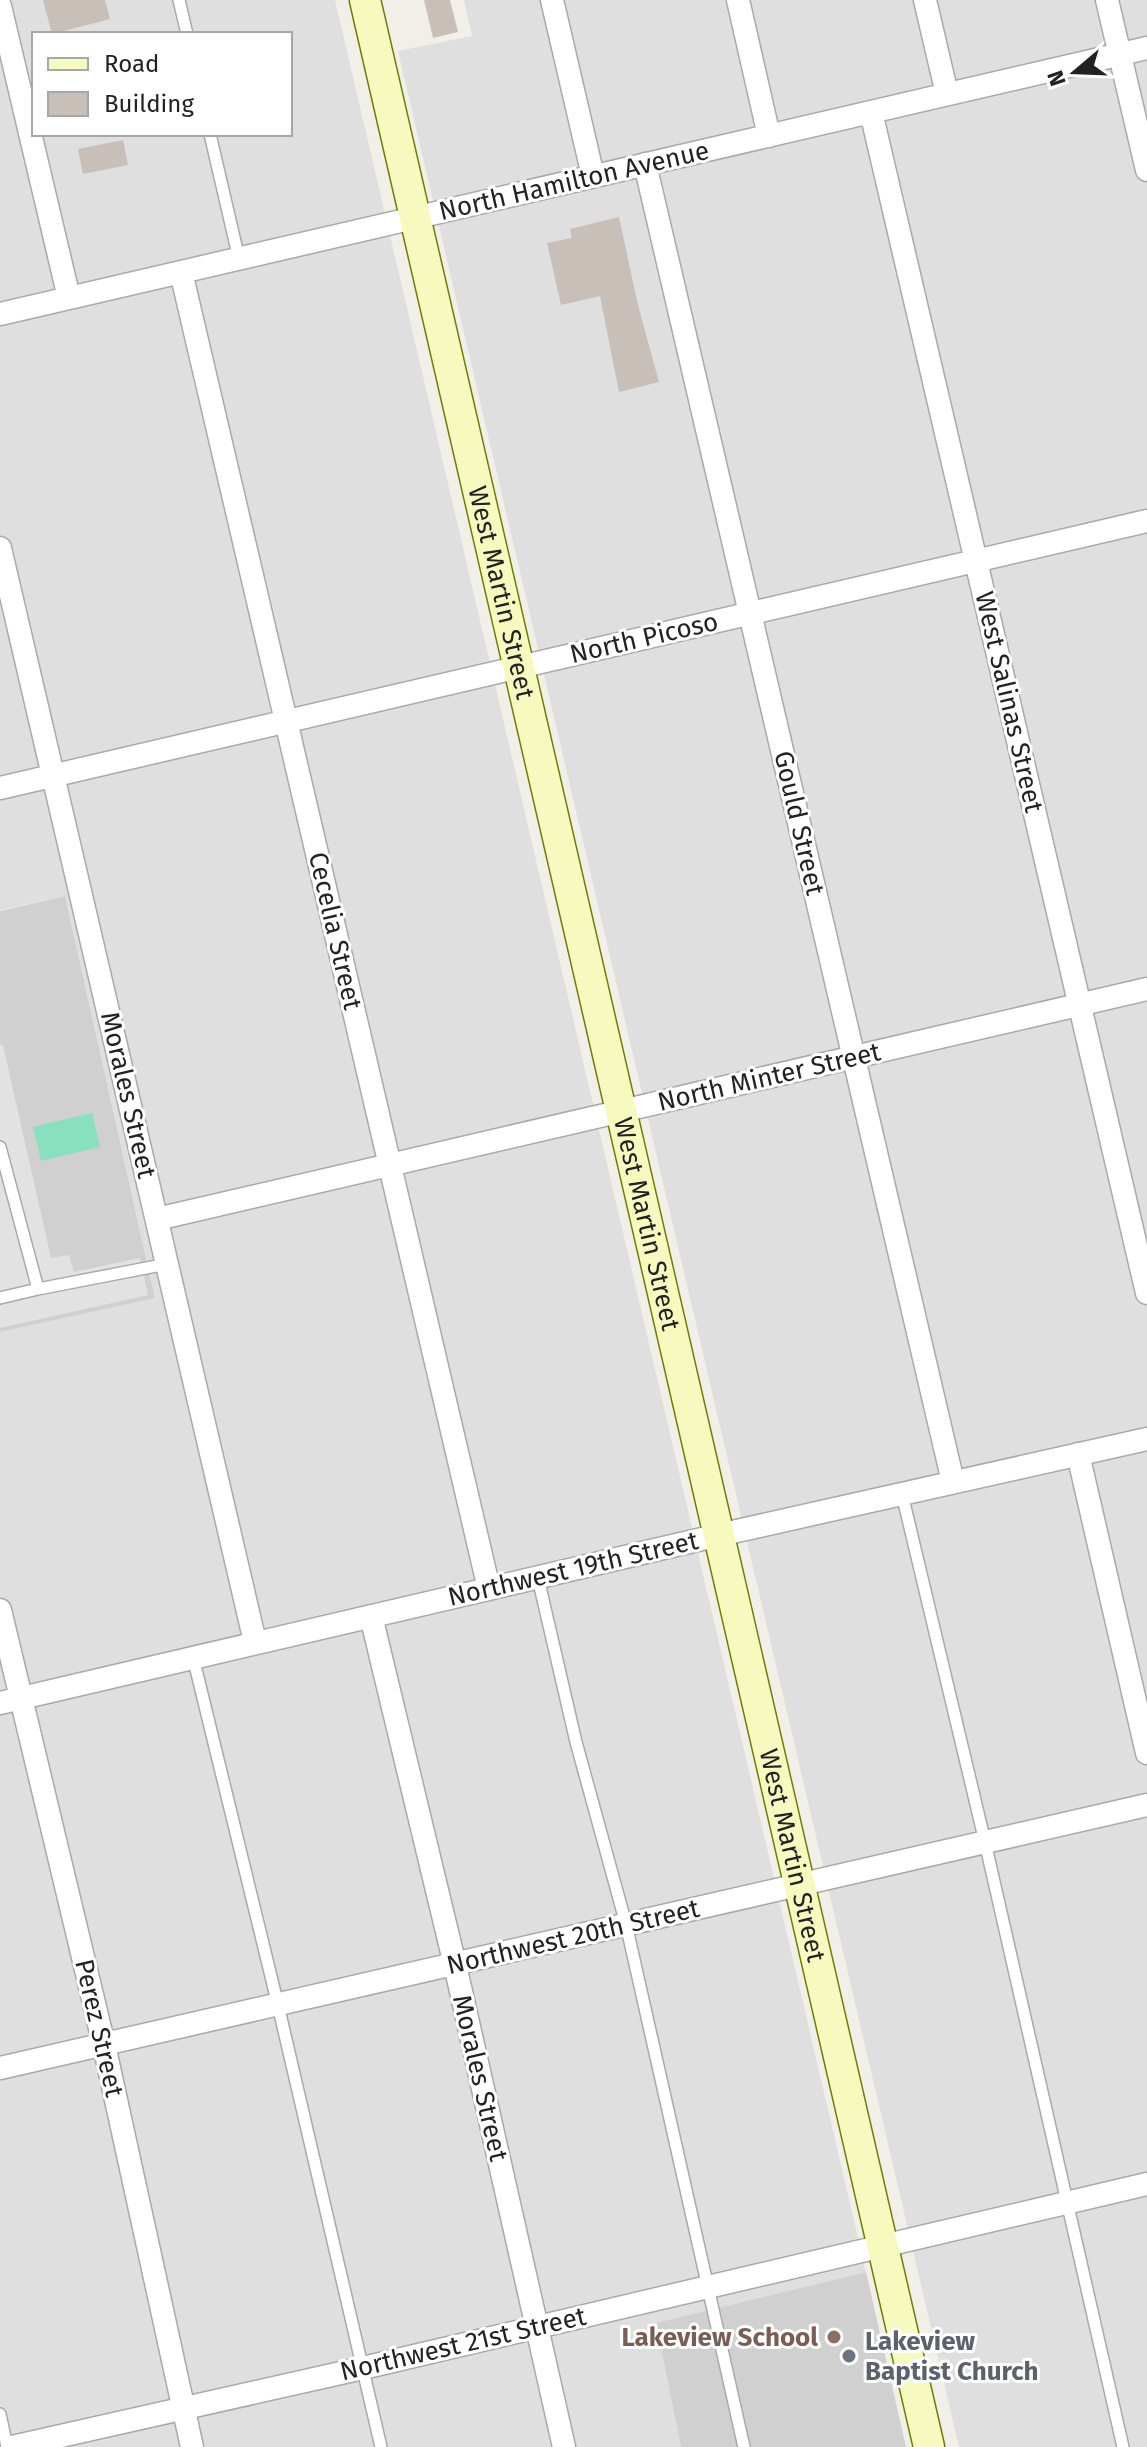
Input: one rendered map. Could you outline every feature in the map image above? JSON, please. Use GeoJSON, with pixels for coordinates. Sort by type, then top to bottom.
{"type":"FeatureCollection","features":[{"type":"Feature","properties":{"kind":"main road","name":"West Martin Street"},"geometry":{"type":"LineString","coordinates":[[365,0],[929,2447]]}},
{"type":"Feature","properties":{"kind":"street"},"geometry":{"type":"LineString","coordinates":[[552,0],[593,176]]}},
{"type":"Feature","properties":{"kind":"street"},"geometry":{"type":"LineString","coordinates":[[738,0],[769,136]]}},
{"type":"Feature","properties":{"kind":"street"},"geometry":{"type":"LineString","coordinates":[[925,0],[947,94]]}},
{"type":"Feature","properties":{"kind":"street"},"geometry":{"type":"LineString","coordinates":[[1107,0],[1147,170]]}},
{"type":"Feature","properties":{"kind":"street"},"geometry":{"type":"LineString","coordinates":[[0,6],[69,298]]}},
{"type":"Feature","properties":{"kind":"street","name":"North Hamilton Avenue"},"geometry":{"type":"LineString","coordinates":[[0,314],[1147,48]]}},
{"type":"Feature","properties":{"kind":"street","name":"West Salinas Street"},"geometry":{"type":"LineString","coordinates":[[871,112],[1147,1293]]}},
{"type":"Feature","properties":{"kind":"street","name":"Gould Street"},"geometry":{"type":"LineString","coordinates":[[645,164],[953,1482]]}},
{"type":"Feature","properties":{"kind":"street","name":"Cecelia Street"},"geometry":{"type":"LineString","coordinates":[[181,272],[489,1589]]}},
{"type":"Feature","properties":{"kind":"street","name":"North Picoso"},"geometry":{"type":"LineString","coordinates":[[0,788],[1147,521]]}},
{"type":"Feature","properties":{"kind":"street","name":"Morales Street"},"geometry":{"type":"LineString","coordinates":[[0,548],[255,1642]]}},
{"type":"Feature","properties":{"kind":"street","name":"North Minter Street"},"geometry":{"type":"LineString","coordinates":[[157,1219],[1147,989]]}},
{"type":"Feature","properties":{"kind":"street","name":"Northwest 19th Street"},"geometry":{"type":"LineString","coordinates":[[10,1700],[1147,1439]]}},
{"type":"Feature","properties":{"kind":"street"},"geometry":{"type":"LineString","coordinates":[[1078,1454],[1147,1753]]}},
{"type":"Feature","properties":{"kind":"street","name":"Perez Street"},"geometry":{"type":"LineString","coordinates":[[0,1610],[10,1700],[104,2045],[192,2447]]}},
{"type":"Feature","properties":{"kind":"street","name":"Morales Street"},"geometry":{"type":"LineString","coordinates":[[371,1616],[455,1965],[564,2447]]}},
{"type":"Feature","properties":{"kind":"street","name":"Northwest 20th Street"},"geometry":{"type":"LineString","coordinates":[[0,2068],[1147,1805]]}},
{"type":"Feature","properties":{"kind":"street","name":"Northwest 21st Street"},"geometry":{"type":"LineString","coordinates":[[10,2447],[536,2328],[1147,2184]]}},
{"type":"Feature","properties":{"kind":"lane"},"geometry":{"type":"LineString","coordinates":[[179,0],[187,32]]}},
{"type":"Feature","properties":{"kind":"lane"},"geometry":{"type":"LineString","coordinates":[[210,136],[239,259]]}},
{"type":"Feature","properties":{"kind":"lane"},"geometry":{"type":"LineString","coordinates":[[0,1147],[38,1289]]}},
{"type":"Feature","properties":{"kind":"lane"},"geometry":{"type":"LineString","coordinates":[[0,1298],[167,1264]]}},
{"type":"Feature","properties":{"kind":"lane"},"geometry":{"type":"LineString","coordinates":[[902,1494],[1123,2447]]}},
{"type":"Feature","properties":{"kind":"lane"},"geometry":{"type":"LineString","coordinates":[[538,1578],[576,1742],[626,1924],[744,2447]]}},
{"type":"Feature","properties":{"kind":"lane"},"geometry":{"type":"LineString","coordinates":[[193,1656],[381,2447]]}},
{"type":"Feature","properties":{"kind":"lane"},"geometry":{"type":"LineString","coordinates":[[0,2414],[10,2447]]}},
{"type":"Feature","properties":{"kind":"shaded area"},"geometry":{"type":"Polygon","coordinates":[[[0,0],[335,0],[866,2272],[656,2323],[681,2447],[0,2447],[0,1332],[155,1297],[65,896],[0,910],[0,0]]]}},
{"type":"Feature","properties":{"kind":"shaded area"},"geometry":{"type":"Polygon","coordinates":[[[464,0],[1147,0],[1147,2447],[959,2447],[398,51],[472,36],[464,0]]]}},
{"type":"Feature","properties":{"kind":"shaded area"},"geometry":{"type":"Polygon","coordinates":[[[65,896],[155,1298],[0,1332],[0,911],[65,896]]]}},
{"type":"Feature","properties":{"kind":"shaded area"},"geometry":{"type":"Polygon","coordinates":[[[0,1045],[3,1045],[51,1258],[69,1255],[74,1272],[140,1258],[148,1295],[0,1328],[0,1045]]]}},
{"type":"Feature","properties":{"kind":"shaded area"},"geometry":{"type":"Polygon","coordinates":[[[866,2272],[906,2447],[681,2447],[656,2323],[866,2272]]]}},
{"type":"Feature","properties":{"kind":"green space"},"geometry":{"type":"Polygon","coordinates":[[[92,1113],[100,1147],[41,1161],[33,1127],[92,1113]]]}},
{"type":"Feature","properties":{"kind":"building"},"geometry":{"type":"Polygon","coordinates":[[[43,0],[105,0],[110,19],[51,32],[43,0]]]}},
{"type":"Feature","properties":{"kind":"building"},"geometry":{"type":"Polygon","coordinates":[[[424,0],[450,0],[458,32],[433,38],[424,0]]]}},
{"type":"Feature","properties":{"kind":"building"},"geometry":{"type":"Polygon","coordinates":[[[123,140],[128,165],[83,174],[78,149],[123,140]]]}},
{"type":"Feature","properties":{"kind":"building"},"geometry":{"type":"Polygon","coordinates":[[[619,217],[659,382],[619,392],[600,296],[561,305],[547,243],[572,238],[570,229],[619,217]]]}},
{"type":"Feature","properties":{"kind":"place","name":"Lakeview School"},"geometry":{"type":"Point","coordinates":[834,2337]}},
{"type":"Feature","properties":{"kind":"place","name":"Lakeview Baptist Church"},"geometry":{"type":"Point","coordinates":[849,2356]}}]}
